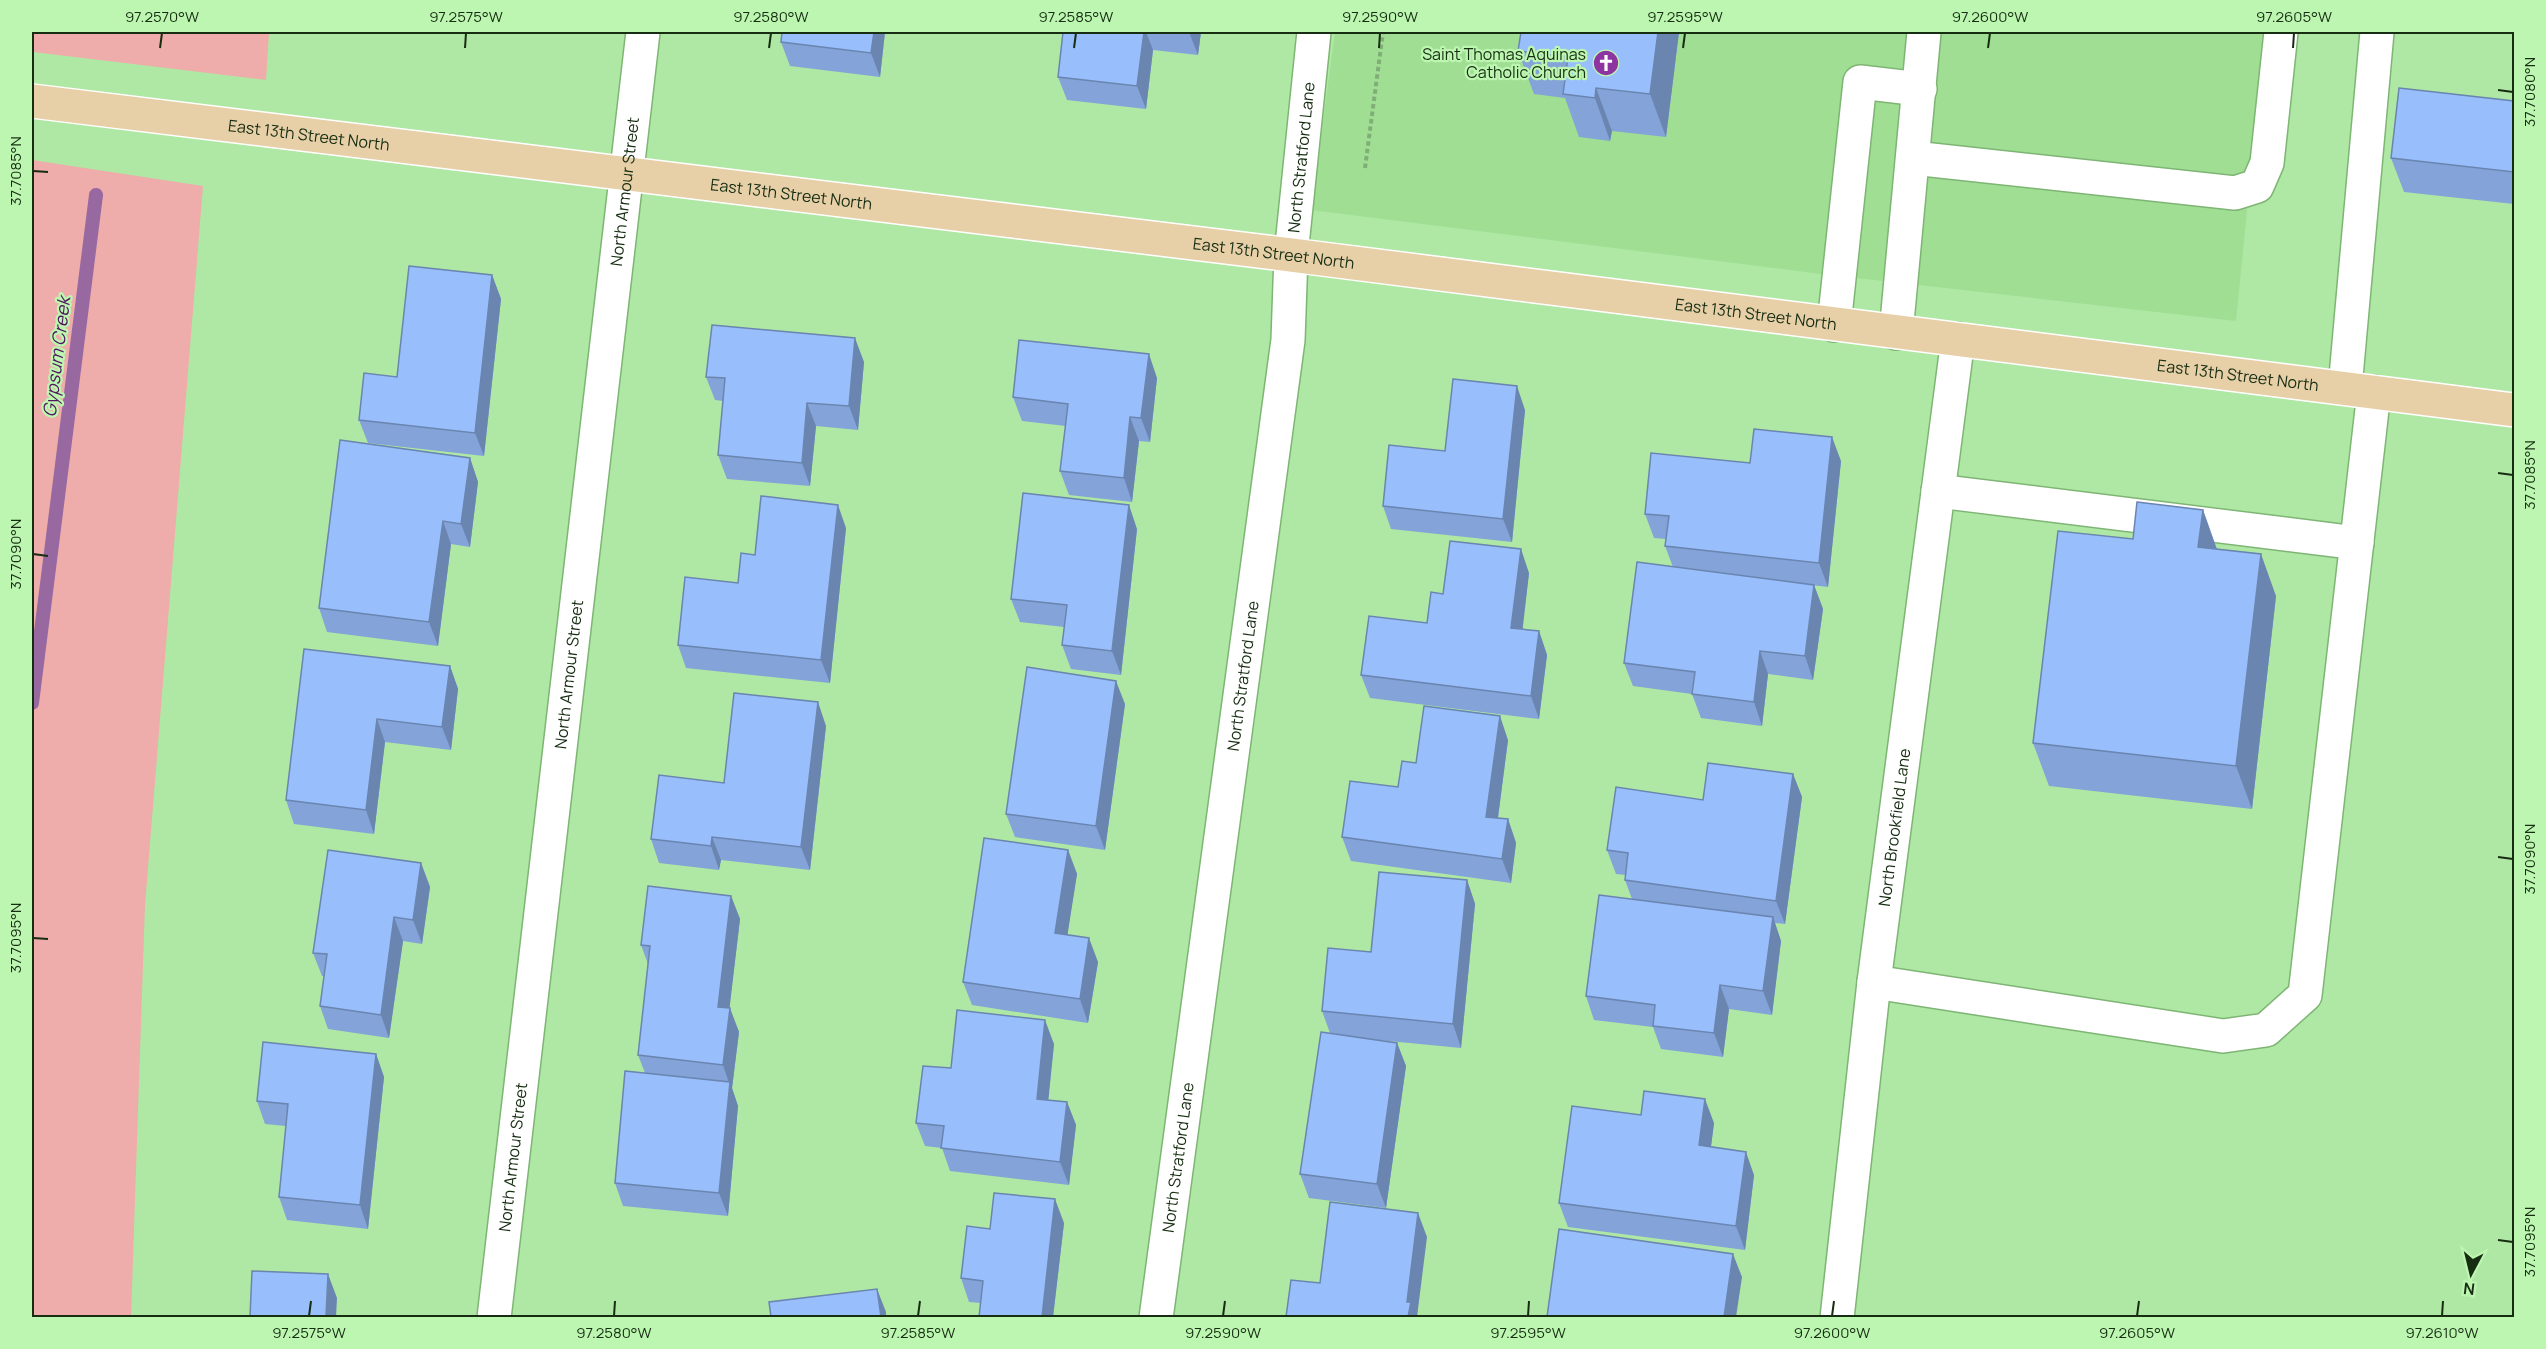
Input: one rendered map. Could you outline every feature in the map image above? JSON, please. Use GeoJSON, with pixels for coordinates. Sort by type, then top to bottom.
{"type":"FeatureCollection","features":[{"type":"Feature","properties":{"kind":"main road","name":"East 13th Street North"},"geometry":{"type":"LineString","coordinates":[[32,101],[1291,255],[2514,410]]}},
{"type":"Feature","properties":{"kind":"street","name":"North Armour Street"},"geometry":{"type":"LineString","coordinates":[[494,1317],[643,32]]}},
{"type":"Feature","properties":{"kind":"street","name":"North Stratford Lane"},"geometry":{"type":"LineString","coordinates":[[1156,1317],[1288,340],[1291,255],[1314,32]]}},
{"type":"Feature","properties":{"kind":"street"},"geometry":{"type":"LineString","coordinates":[[1896,333],[1924,32]]}},
{"type":"Feature","properties":{"kind":"street"},"geometry":{"type":"LineString","coordinates":[[1913,158],[2235,193],[2257,186],[2267,163],[2280,32]]}},
{"type":"Feature","properties":{"kind":"street"},"geometry":{"type":"LineString","coordinates":[[1874,982],[2223,1036],[2266,1030],[2305,995],[2357,543],[2359,390],[2377,32]]}},
{"type":"Feature","properties":{"kind":"street"},"geometry":{"type":"LineString","coordinates":[[1834,325],[1860,82],[1920,89]]}},
{"type":"Feature","properties":{"kind":"street","name":"North Brookfield Lane"},"geometry":{"type":"LineString","coordinates":[[1837,1317],[1874,982],[1958,339]]}},
{"type":"Feature","properties":{"kind":"street"},"geometry":{"type":"LineString","coordinates":[[1938,491],[2357,543]]}},
{"type":"Feature","properties":{"kind":"path"},"geometry":{"type":"LineString","coordinates":[[1365,168],[1383,32]]}},
{"type":"Feature","properties":{"kind":"shaded area"},"geometry":{"type":"Polygon","coordinates":[[[32,32],[269,32],[266,80],[33,52],[32,32]]]}},
{"type":"Feature","properties":{"kind":"shaded area"},"geometry":{"type":"Polygon","coordinates":[[[1335,32],[2265,32],[2236,321],[1821,274],[1311,210],[1335,32]]]}},
{"type":"Feature","properties":{"kind":"shaded area"},"geometry":{"type":"Polygon","coordinates":[[[32,160],[203,186],[145,905],[131,1317],[32,1317],[32,160]]]}},
{"type":"Feature","properties":{"kind":"building"},"geometry":{"type":"Polygon","coordinates":[[[782,32],[874,32],[871,53],[781,42],[782,32]]]}},
{"type":"Feature","properties":{"kind":"building"},"geometry":{"type":"Polygon","coordinates":[[[1063,32],[1144,32],[1137,86],[1058,77],[1063,32]]]}},
{"type":"Feature","properties":{"kind":"building"},"geometry":{"type":"Polygon","coordinates":[[[1521,32],[1658,32],[1650,94],[1596,88],[1595,98],[1563,94],[1568,57],[1518,51],[1521,32]]]}},
{"type":"Feature","properties":{"kind":"building"},"geometry":{"type":"Polygon","coordinates":[[[2399,88],[2514,101],[2514,172],[2391,158],[2399,88]]]}},
{"type":"Feature","properties":{"kind":"building"},"geometry":{"type":"Polygon","coordinates":[[[409,266],[492,275],[475,433],[359,420],[364,373],[397,377],[409,266]]]}},
{"type":"Feature","properties":{"kind":"building"},"geometry":{"type":"Polygon","coordinates":[[[712,325],[855,338],[849,406],[807,403],[802,463],[718,455],[725,378],[706,377],[712,325]]]}},
{"type":"Feature","properties":{"kind":"building"},"geometry":{"type":"Polygon","coordinates":[[[1019,340],[1149,354],[1141,418],[1130,417],[1124,478],[1060,471],[1068,404],[1013,397],[1019,340]]]}},
{"type":"Feature","properties":{"kind":"building"},"geometry":{"type":"Polygon","coordinates":[[[1453,379],[1517,386],[1503,519],[1383,506],[1389,445],[1445,451],[1453,379]]]}},
{"type":"Feature","properties":{"kind":"building"},"geometry":{"type":"Polygon","coordinates":[[[1754,429],[1832,437],[1819,563],[1665,546],[1669,516],[1645,514],[1651,453],[1750,463],[1754,429]]]}},
{"type":"Feature","properties":{"kind":"building"},"geometry":{"type":"Polygon","coordinates":[[[340,440],[470,458],[461,524],[443,521],[429,622],[319,608],[340,440]]]}},
{"type":"Feature","properties":{"kind":"building"},"geometry":{"type":"Polygon","coordinates":[[[1023,493],[1129,505],[1112,651],[1062,645],[1067,605],[1011,599],[1023,493]]]}},
{"type":"Feature","properties":{"kind":"building"},"geometry":{"type":"Polygon","coordinates":[[[761,496],[838,505],[821,660],[678,645],[685,577],[738,583],[741,553],[755,555],[761,496]]]}},
{"type":"Feature","properties":{"kind":"building"},"geometry":{"type":"Polygon","coordinates":[[[2137,502],[2203,510],[2198,547],[2261,554],[2236,766],[2033,743],[2058,531],[2133,539],[2137,502]]]}},
{"type":"Feature","properties":{"kind":"building"},"geometry":{"type":"Polygon","coordinates":[[[1450,541],[1521,549],[1511,628],[1539,631],[1531,696],[1361,675],[1369,616],[1427,623],[1431,592],[1443,594],[1450,541]]]}},
{"type":"Feature","properties":{"kind":"building"},"geometry":{"type":"Polygon","coordinates":[[[1637,562],[1814,585],[1805,656],[1760,651],[1754,702],[1692,694],[1695,672],[1624,663],[1637,562]]]}},
{"type":"Feature","properties":{"kind":"building"},"geometry":{"type":"Polygon","coordinates":[[[304,649],[450,666],[442,727],[377,719],[366,810],[286,800],[304,649]]]}},
{"type":"Feature","properties":{"kind":"building"},"geometry":{"type":"Polygon","coordinates":[[[1027,667],[1116,681],[1096,826],[1006,814],[1027,667]]]}},
{"type":"Feature","properties":{"kind":"building"},"geometry":{"type":"Polygon","coordinates":[[[734,693],[818,702],[801,847],[712,837],[711,846],[651,839],[659,775],[724,783],[734,693]]]}},
{"type":"Feature","properties":{"kind":"building"},"geometry":{"type":"Polygon","coordinates":[[[1424,706],[1500,716],[1486,817],[1508,819],[1502,859],[1342,837],[1350,781],[1398,787],[1402,761],[1416,763],[1424,706]]]}},
{"type":"Feature","properties":{"kind":"building"},"geometry":{"type":"Polygon","coordinates":[[[1708,763],[1793,774],[1776,901],[1625,880],[1628,853],[1607,850],[1616,787],[1703,800],[1708,763]]]}},
{"type":"Feature","properties":{"kind":"building"},"geometry":{"type":"Polygon","coordinates":[[[984,838],[1068,850],[1055,933],[1089,938],[1080,999],[963,982],[984,838]]]}},
{"type":"Feature","properties":{"kind":"building"},"geometry":{"type":"Polygon","coordinates":[[[328,850],[421,863],[413,920],[394,917],[381,1015],[320,1006],[327,954],[313,953],[328,850]]]}},
{"type":"Feature","properties":{"kind":"building"},"geometry":{"type":"Polygon","coordinates":[[[1379,872],[1467,880],[1453,1024],[1322,1011],[1328,948],[1371,952],[1379,872]]]}},
{"type":"Feature","properties":{"kind":"building"},"geometry":{"type":"Polygon","coordinates":[[[648,886],[731,896],[718,1007],[730,1008],[723,1065],[638,1055],[650,946],[641,945],[648,886]]]}},
{"type":"Feature","properties":{"kind":"building"},"geometry":{"type":"Polygon","coordinates":[[[1599,895],[1773,917],[1763,991],[1720,985],[1714,1033],[1653,1026],[1655,1005],[1586,996],[1599,895]]]}},
{"type":"Feature","properties":{"kind":"building"},"geometry":{"type":"Polygon","coordinates":[[[957,1010],[1045,1020],[1037,1099],[1067,1102],[1060,1162],[941,1148],[944,1126],[916,1123],[923,1066],[951,1068],[957,1010]]]}},
{"type":"Feature","properties":{"kind":"building"},"geometry":{"type":"Polygon","coordinates":[[[1321,1032],[1397,1043],[1377,1184],[1300,1174],[1321,1032]]]}},
{"type":"Feature","properties":{"kind":"building"},"geometry":{"type":"Polygon","coordinates":[[[263,1042],[376,1054],[360,1205],[279,1197],[288,1104],[257,1101],[263,1042]]]}},
{"type":"Feature","properties":{"kind":"building"},"geometry":{"type":"Polygon","coordinates":[[[625,1071],[730,1082],[719,1193],[615,1183],[625,1071]]]}},
{"type":"Feature","properties":{"kind":"building"},"geometry":{"type":"Polygon","coordinates":[[[1644,1091],[1705,1099],[1699,1145],[1746,1152],[1736,1226],[1559,1203],[1572,1106],[1641,1115],[1644,1091]]]}},
{"type":"Feature","properties":{"kind":"building"},"geometry":{"type":"Polygon","coordinates":[[[994,1193],[1055,1199],[1042,1317],[979,1317],[983,1281],[961,1278],[967,1226],[990,1229],[994,1193]]]}},
{"type":"Feature","properties":{"kind":"building"},"geometry":{"type":"Polygon","coordinates":[[[1330,1202],[1418,1213],[1407,1302],[1411,1302],[1408,1317],[1286,1317],[1291,1280],[1320,1283],[1330,1202]]]}},
{"type":"Feature","properties":{"kind":"building"},"geometry":{"type":"Polygon","coordinates":[[[1559,1229],[1733,1254],[1724,1317],[1547,1317],[1559,1229]]]}},
{"type":"Feature","properties":{"kind":"building"},"geometry":{"type":"Polygon","coordinates":[[[252,1271],[328,1274],[326,1317],[250,1317],[252,1271]]]}},
{"type":"Feature","properties":{"kind":"building"},"geometry":{"type":"Polygon","coordinates":[[[877,1289],[881,1317],[771,1317],[769,1302],[877,1289]]]}},
{"type":"Feature","properties":{"kind":"waterway","name":"Gypsum Creek"},"geometry":{"type":"LineString","coordinates":[[32,703],[96,195]]}},
{"type":"Feature","properties":{"kind":"place","name":"Saint Thomas Aquinas Catholic Church"},"geometry":{"type":"Point","coordinates":[1606,63]}}]}
